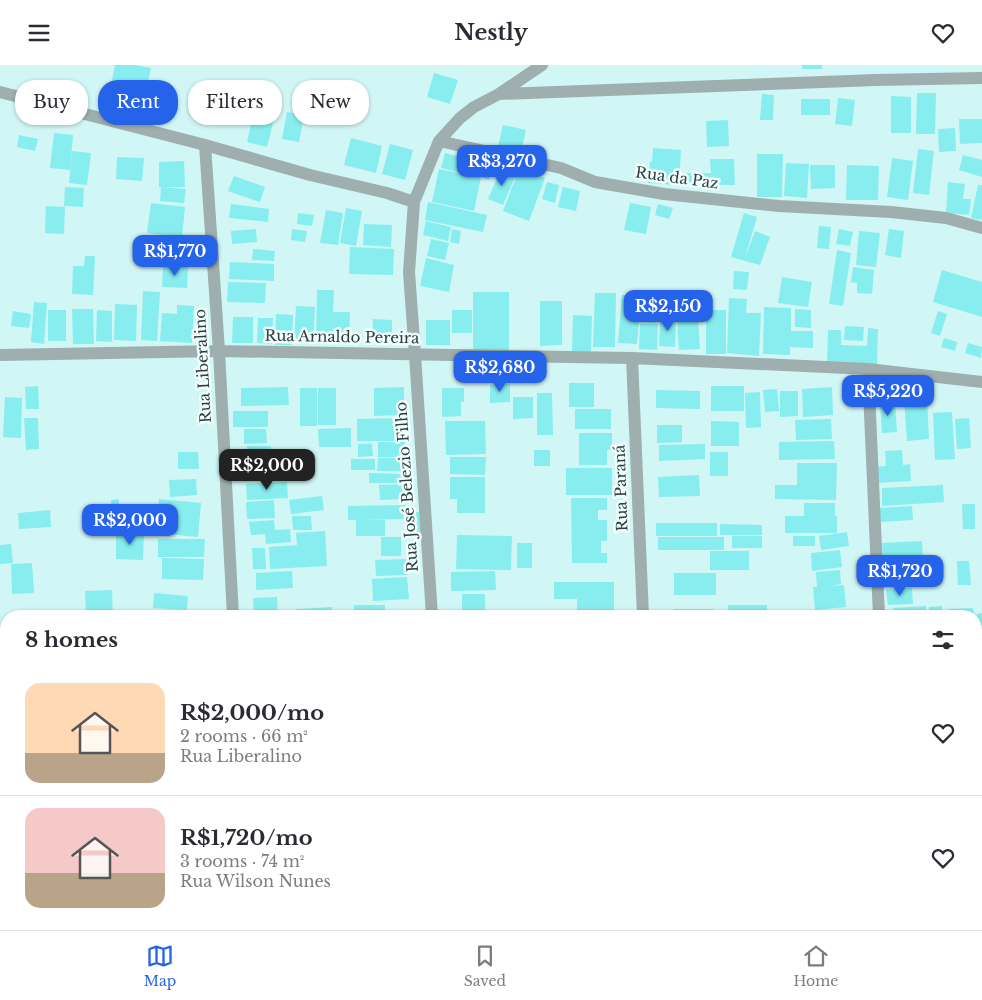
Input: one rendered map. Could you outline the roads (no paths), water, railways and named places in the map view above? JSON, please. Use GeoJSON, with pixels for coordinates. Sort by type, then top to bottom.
{"type":"FeatureCollection","features":[{"type":"Feature","properties":{"kind":"street"},"geometry":{"type":"LineString","coordinates":[[0,92],[205,145],[310,175],[387,193],[414,202],[438,141],[474,107],[499,94],[542,65]]}},
{"type":"Feature","properties":{"kind":"street"},"geometry":{"type":"LineString","coordinates":[[499,94],[876,80],[982,78]]}},
{"type":"Feature","properties":{"kind":"street","name":"Rua da Paz"},"geometry":{"type":"LineString","coordinates":[[438,141],[561,168],[595,182],[664,194],[779,206],[891,212],[946,218],[982,228]]}},
{"type":"Feature","properties":{"kind":"street","name":"Rua Liberalino"},"geometry":{"type":"LineString","coordinates":[[205,145],[219,351],[233,610]]}},
{"type":"Feature","properties":{"kind":"street","name":"Rua José Belezio Filho"},"geometry":{"type":"LineString","coordinates":[[414,202],[409,272],[432,610]]}},
{"type":"Feature","properties":{"kind":"street","name":"Rua Arnaldo Pereira"},"geometry":{"type":"LineString","coordinates":[[0,355],[219,351],[632,359],[868,369],[982,382]]}},
{"type":"Feature","properties":{"kind":"street","name":"Rua Paraná"},"geometry":{"type":"LineString","coordinates":[[632,359],[643,610]]}},
{"type":"Feature","properties":{"kind":"street"},"geometry":{"type":"LineString","coordinates":[[868,369],[879,610]]}}]}
